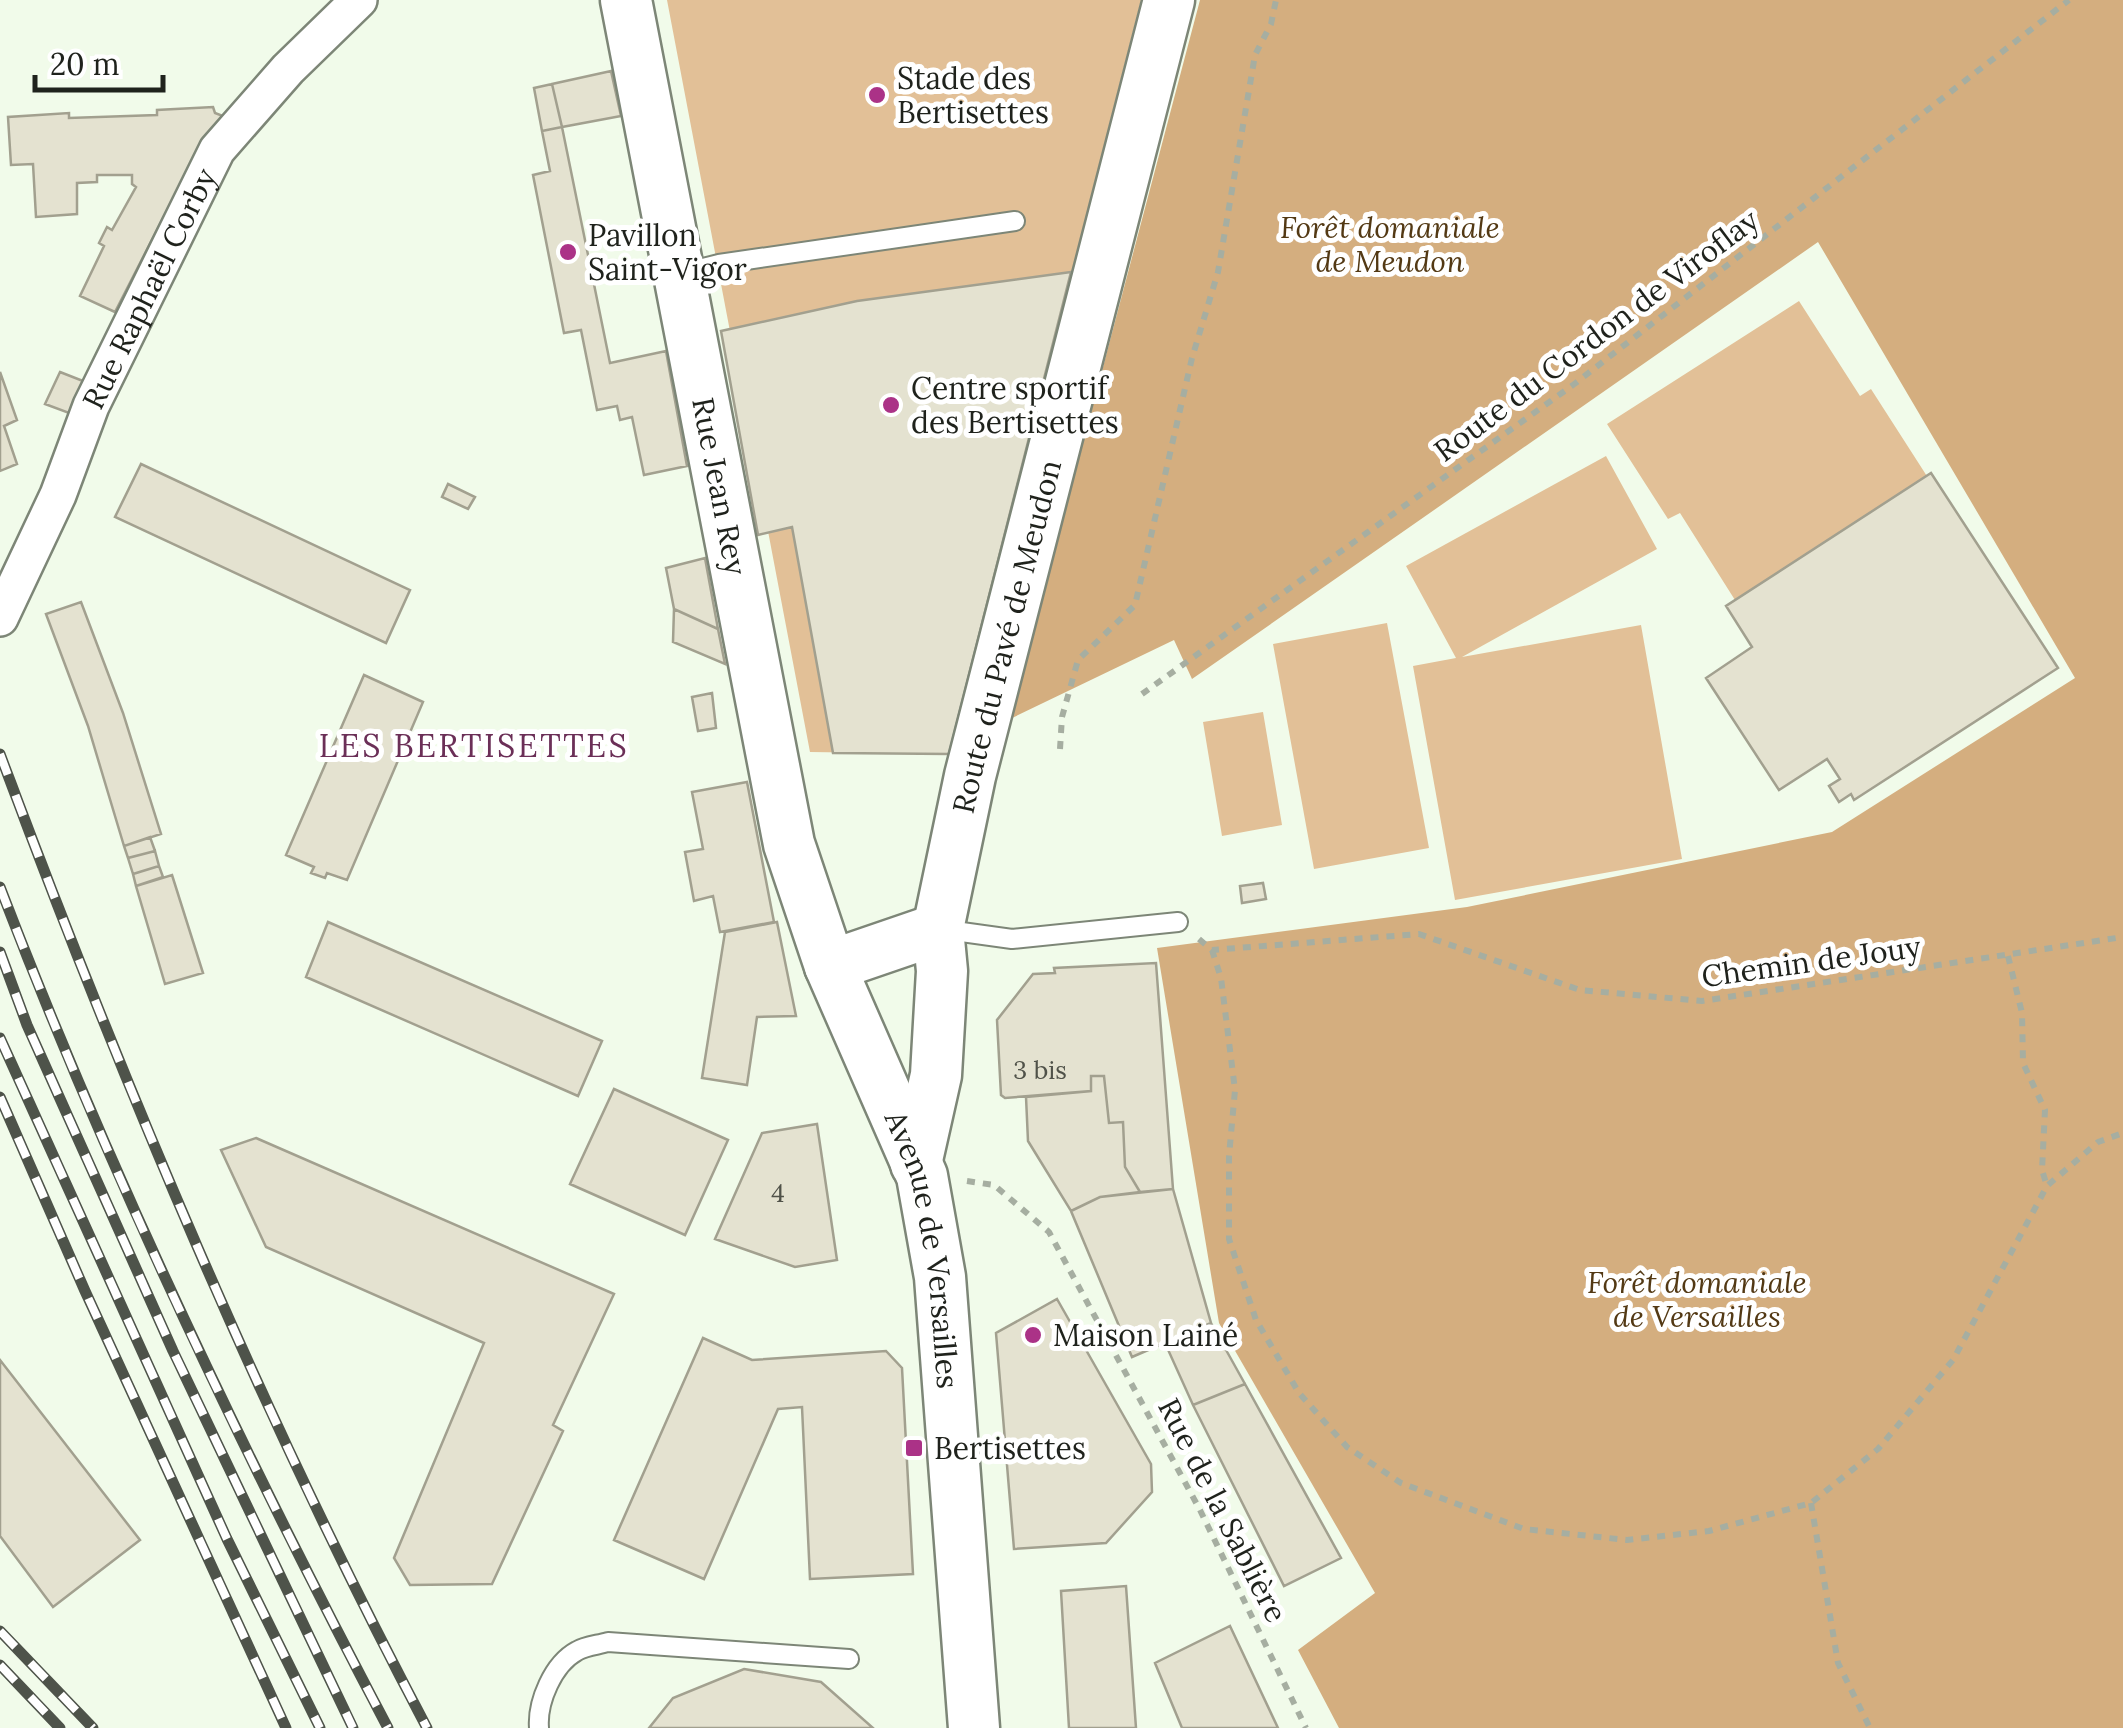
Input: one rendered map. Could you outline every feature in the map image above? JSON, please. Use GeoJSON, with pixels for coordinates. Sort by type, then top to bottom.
{"type":"FeatureCollection","features":[{"type":"Feature","properties":{"kind":"street","name":"Rue Raphaël Corby"},"geometry":{"type":"LineString","coordinates":[[0,618],[58,495],[91,406],[217,150],[288,69],[359,0]]}},
{"type":"Feature","properties":{"kind":"street","name":"Rue Jean Rey"},"geometry":{"type":"LineString","coordinates":[[626,0],[789,844],[830,966]]}},
{"type":"Feature","properties":{"kind":"street","name":"Route du Pavé de Meudon"},"geometry":{"type":"LineString","coordinates":[[919,1170],[936,1075],[942,970],[938,929],[970,776],[1169,0]]}},
{"type":"Feature","properties":{"kind":"street"},"geometry":{"type":"LineString","coordinates":[[830,966],[938,929]]}},
{"type":"Feature","properties":{"kind":"street","name":"Avenue de Versailles"},"geometry":{"type":"LineString","coordinates":[[830,966],[919,1170],[940,1277],[974,1728]]}},
{"type":"Feature","properties":{"kind":"lane"},"geometry":{"type":"LineString","coordinates":[[678,274],[719,264],[1015,221]]}},
{"type":"Feature","properties":{"kind":"lane"},"geometry":{"type":"LineString","coordinates":[[938,929],[1012,940],[1178,922]]}},
{"type":"Feature","properties":{"kind":"lane"},"geometry":{"type":"LineString","coordinates":[[540,1728],[538,1716],[557,1667],[578,1650],[608,1642],[848,1659]]}},
{"type":"Feature","properties":{"kind":"path"},"geometry":{"type":"LineString","coordinates":[[1060,749],[1062,717],[1078,660],[1136,604],[1192,358],[1218,272],[1255,55],[1271,24],[1276,0]]}},
{"type":"Feature","properties":{"kind":"path","name":"Route du Cordon de Viroflay"},"geometry":{"type":"LineString","coordinates":[[1142,694],[1573,385],[2069,0]]}},
{"type":"Feature","properties":{"kind":"path","name":"Chemin de Jouy"},"geometry":{"type":"LineString","coordinates":[[1811,1503],[1710,1531],[1627,1540],[1524,1529],[1401,1483],[1346,1447],[1298,1393],[1256,1320],[1229,1239],[1228,1156],[1236,1090],[1221,978],[1212,950],[1419,934],[1580,990],[1702,1001],[2123,936]]}},
{"type":"Feature","properties":{"kind":"path"},"geometry":{"type":"LineString","coordinates":[[2008,956],[2022,1012],[2023,1063],[2045,1110],[2042,1170],[2046,1186]]}},
{"type":"Feature","properties":{"kind":"path"},"geometry":{"type":"LineString","coordinates":[[1870,1728],[1838,1663],[1811,1503],[1878,1450],[1952,1360],[2046,1186],[2098,1142],[2123,1133]]}},
{"type":"Feature","properties":{"kind":"path","name":"Rue de la Sablière"},"geometry":{"type":"LineString","coordinates":[[919,1170],[994,1185],[1049,1232],[1200,1510],[1306,1728]]}},
{"type":"Feature","properties":{"kind":"shaded area","name":"Centre sportif des Bertisettes"},"geometry":{"type":"Polygon","coordinates":[[[667,0],[1141,0],[949,754],[810,752],[667,0]]]}},
{"type":"Feature","properties":{"kind":"shaded area"},"geometry":{"type":"Polygon","coordinates":[[[1799,301],[1860,396],[1871,389],[1932,484],[1740,608],[1680,513],[1668,519],[1607,424],[1799,301]]]}},
{"type":"Feature","properties":{"kind":"shaded area"},"geometry":{"type":"Polygon","coordinates":[[[1606,456],[1657,549],[1462,657],[1641,625],[1682,859],[1455,900],[1413,666],[1456,658],[1406,566],[1606,456]]]}},
{"type":"Feature","properties":{"kind":"shaded area"},"geometry":{"type":"Polygon","coordinates":[[[1387,623],[1429,848],[1314,869],[1273,644],[1387,623]]]}},
{"type":"Feature","properties":{"kind":"shaded area"},"geometry":{"type":"Polygon","coordinates":[[[1263,712],[1282,825],[1222,836],[1203,722],[1263,712]]]}},
{"type":"Feature","properties":{"kind":"green space","name":"Forêt domaniale de Versailles"},"geometry":{"type":"Polygon","coordinates":[[[1200,0],[2123,0],[2123,1728],[1339,1728],[1298,1650],[1375,1593],[1219,1323],[1157,948],[1467,907],[1832,832],[2075,678],[1818,242],[1192,679],[1174,640],[1010,719],[1200,0]]]}},
{"type":"Feature","properties":{"kind":"building"},"geometry":{"type":"Polygon","coordinates":[[[611,71],[621,116],[562,127],[552,84],[611,71]]]}},
{"type":"Feature","properties":{"kind":"building"},"geometry":{"type":"Polygon","coordinates":[[[552,84],[562,127],[542,131],[534,88],[552,84]]]}},
{"type":"Feature","properties":{"kind":"building"},"geometry":{"type":"Polygon","coordinates":[[[213,107],[215,113],[223,116],[199,148],[115,312],[80,296],[104,246],[99,243],[107,227],[112,230],[136,187],[132,175],[97,175],[97,182],[77,183],[77,214],[36,217],[33,164],[11,165],[8,117],[69,113],[69,118],[157,115],[157,110],[213,107]]]}},
{"type":"Feature","properties":{"kind":"building","name":"Pavillon Saint-Vigor"},"geometry":{"type":"Polygon","coordinates":[[[562,127],[610,363],[666,351],[687,466],[644,475],[632,417],[620,420],[617,406],[597,410],[581,330],[564,333],[533,175],[550,171],[542,131],[562,127]]]}},
{"type":"Feature","properties":{"kind":"building"},"geometry":{"type":"Polygon","coordinates":[[[1071,272],[949,754],[833,753],[792,527],[758,535],[721,331],[857,301],[1071,272]]]}},
{"type":"Feature","properties":{"kind":"building"},"geometry":{"type":"Polygon","coordinates":[[[0,372],[17,420],[4,426],[17,464],[0,471],[0,372]]]}},
{"type":"Feature","properties":{"kind":"building"},"geometry":{"type":"Polygon","coordinates":[[[60,372],[83,381],[69,413],[45,404],[60,372]]]}},
{"type":"Feature","properties":{"kind":"building"},"geometry":{"type":"Polygon","coordinates":[[[141,464],[410,590],[386,643],[115,517],[141,464]]]}},
{"type":"Feature","properties":{"kind":"building"},"geometry":{"type":"Polygon","coordinates":[[[1931,473],[2058,668],[1854,800],[1851,794],[1839,802],[1829,786],[1840,779],[1827,759],[1779,790],[1706,678],[1752,647],[1726,606],[1931,473]]]}},
{"type":"Feature","properties":{"kind":"building"},"geometry":{"type":"Polygon","coordinates":[[[448,484],[475,497],[468,509],[442,497],[448,484]]]}},
{"type":"Feature","properties":{"kind":"building"},"geometry":{"type":"Polygon","coordinates":[[[705,558],[718,629],[674,609],[666,568],[705,558]]]}},
{"type":"Feature","properties":{"kind":"building"},"geometry":{"type":"Polygon","coordinates":[[[81,602],[123,713],[161,834],[124,846],[88,726],[46,614],[81,602]]]}},
{"type":"Feature","properties":{"kind":"building"},"geometry":{"type":"Polygon","coordinates":[[[674,609],[718,629],[725,664],[673,642],[674,609]]]}},
{"type":"Feature","properties":{"kind":"building"},"geometry":{"type":"Polygon","coordinates":[[[364,675],[423,702],[347,880],[327,873],[325,878],[311,873],[314,867],[286,855],[364,675]]]}},
{"type":"Feature","properties":{"kind":"building"},"geometry":{"type":"Polygon","coordinates":[[[712,693],[716,728],[698,731],[692,697],[712,693]]]}},
{"type":"Feature","properties":{"kind":"building"},"geometry":{"type":"Polygon","coordinates":[[[747,782],[774,922],[720,932],[713,896],[694,901],[685,852],[703,849],[692,792],[747,782]]]}},
{"type":"Feature","properties":{"kind":"building"},"geometry":{"type":"Polygon","coordinates":[[[150,837],[155,851],[128,858],[124,846],[150,837]]]}},
{"type":"Feature","properties":{"kind":"building"},"geometry":{"type":"Polygon","coordinates":[[[155,851],[159,866],[133,874],[128,858],[155,851]]]}},
{"type":"Feature","properties":{"kind":"building"},"geometry":{"type":"Polygon","coordinates":[[[159,866],[163,877],[136,886],[133,874],[159,866]]]}},
{"type":"Feature","properties":{"kind":"building"},"geometry":{"type":"Polygon","coordinates":[[[172,875],[203,973],[165,984],[136,886],[172,875]]]}},
{"type":"Feature","properties":{"kind":"building"},"geometry":{"type":"Polygon","coordinates":[[[1263,883],[1266,899],[1242,903],[1240,886],[1263,883]]]}},
{"type":"Feature","properties":{"kind":"building"},"geometry":{"type":"Polygon","coordinates":[[[328,922],[602,1041],[578,1096],[306,977],[328,922]]]}},
{"type":"Feature","properties":{"kind":"building"},"geometry":{"type":"Polygon","coordinates":[[[777,922],[796,1016],[757,1017],[747,1085],[702,1078],[725,932],[777,922]]]}},
{"type":"Feature","properties":{"kind":"building"},"geometry":{"type":"Polygon","coordinates":[[[1156,963],[1173,1189],[1140,1192],[1125,1167],[1123,1122],[1109,1123],[1104,1076],[1091,1076],[1091,1091],[1005,1098],[1001,1095],[997,1020],[1033,974],[1055,973],[1054,968],[1156,963]]]}},
{"type":"Feature","properties":{"kind":"building"},"geometry":{"type":"Polygon","coordinates":[[[1091,1076],[1104,1076],[1109,1123],[1123,1122],[1125,1167],[1140,1192],[1100,1197],[1071,1211],[1028,1141],[1026,1097],[1091,1091],[1091,1076]]]}},
{"type":"Feature","properties":{"kind":"building"},"geometry":{"type":"Polygon","coordinates":[[[614,1089],[728,1140],[685,1235],[570,1184],[614,1089]]]}},
{"type":"Feature","properties":{"kind":"building"},"geometry":{"type":"Polygon","coordinates":[[[817,1124],[837,1260],[795,1267],[715,1239],[762,1133],[817,1124]]]}},
{"type":"Feature","properties":{"kind":"building"},"geometry":{"type":"Polygon","coordinates":[[[256,1138],[614,1294],[553,1425],[563,1431],[492,1584],[410,1585],[394,1558],[484,1343],[266,1247],[221,1150],[256,1138]]]}},
{"type":"Feature","properties":{"kind":"building"},"geometry":{"type":"Polygon","coordinates":[[[1173,1189],[1211,1323],[1132,1357],[1071,1211],[1100,1197],[1173,1189]]]}},
{"type":"Feature","properties":{"kind":"building"},"geometry":{"type":"Polygon","coordinates":[[[1057,1299],[1151,1464],[1152,1492],[1106,1543],[1014,1549],[996,1333],[1057,1299]]]}},
{"type":"Feature","properties":{"kind":"building"},"geometry":{"type":"Polygon","coordinates":[[[1211,1323],[1245,1384],[1193,1405],[1165,1343],[1211,1323]]]}},
{"type":"Feature","properties":{"kind":"building"},"geometry":{"type":"Polygon","coordinates":[[[703,1338],[752,1360],[886,1351],[902,1368],[913,1574],[810,1579],[802,1407],[778,1409],[704,1579],[614,1540],[703,1338]]]}},
{"type":"Feature","properties":{"kind":"building"},"geometry":{"type":"Polygon","coordinates":[[[0,1360],[140,1540],[53,1607],[0,1536],[0,1360]]]}},
{"type":"Feature","properties":{"kind":"building"},"geometry":{"type":"Polygon","coordinates":[[[1245,1384],[1341,1558],[1284,1586],[1193,1405],[1245,1384]]]}},
{"type":"Feature","properties":{"kind":"building"},"geometry":{"type":"Polygon","coordinates":[[[1126,1586],[1136,1728],[1069,1728],[1061,1591],[1126,1586]]]}},
{"type":"Feature","properties":{"kind":"building"},"geometry":{"type":"Polygon","coordinates":[[[1230,1626],[1278,1728],[1182,1728],[1155,1663],[1230,1626]]]}},
{"type":"Feature","properties":{"kind":"building"},"geometry":{"type":"Polygon","coordinates":[[[744,1669],[821,1682],[873,1728],[649,1728],[673,1698],[744,1669]]]}},
{"type":"Feature","properties":{"kind":"railway"},"geometry":{"type":"LineString","coordinates":[[0,754],[96,1002],[198,1248],[308,1490],[427,1728]]}},
{"type":"Feature","properties":{"kind":"railway"},"geometry":{"type":"LineString","coordinates":[[0,887],[87,1102],[181,1313],[388,1728]]}},
{"type":"Feature","properties":{"kind":"railway"},"geometry":{"type":"LineString","coordinates":[[0,952],[27,1025],[173,1351],[353,1728]]}},
{"type":"Feature","properties":{"kind":"railway"},"geometry":{"type":"LineString","coordinates":[[0,1038],[227,1539],[320,1728]]}},
{"type":"Feature","properties":{"kind":"railway"},"geometry":{"type":"LineString","coordinates":[[0,1097],[286,1728]]}},
{"type":"Feature","properties":{"kind":"railway"},"geometry":{"type":"LineString","coordinates":[[0,1631],[93,1728]]}},
{"type":"Feature","properties":{"kind":"railway"},"geometry":{"type":"LineString","coordinates":[[0,1665],[60,1728]]}},
{"type":"Feature","properties":{"kind":"place","name":"Stade des Bertisettes"},"geometry":{"type":"Point","coordinates":[877,95]}},
{"type":"Feature","properties":{"kind":"place","name":"Pavillon Saint-Vigor"},"geometry":{"type":"Point","coordinates":[568,252]}},
{"type":"Feature","properties":{"kind":"place","name":"Centre sportif des Bertisettes"},"geometry":{"type":"Point","coordinates":[891,405]}},
{"type":"Feature","properties":{"kind":"place","name":"Maison Lainé"},"geometry":{"type":"Point","coordinates":[1033,1335]}},
{"type":"Feature","properties":{"kind":"place","name":"Bertisettes"},"geometry":{"type":"Point","coordinates":[914,1448]}},
{"type":"Feature","properties":{"kind":"district","name":"LES BERTISETTES"},"geometry":{"type":"Point","coordinates":[474,745]}},
{"type":"Feature","properties":{"kind":"park label","name":"Forêt domaniale de Meudon"},"geometry":{"type":"Point","coordinates":[1390,244]}}]}
